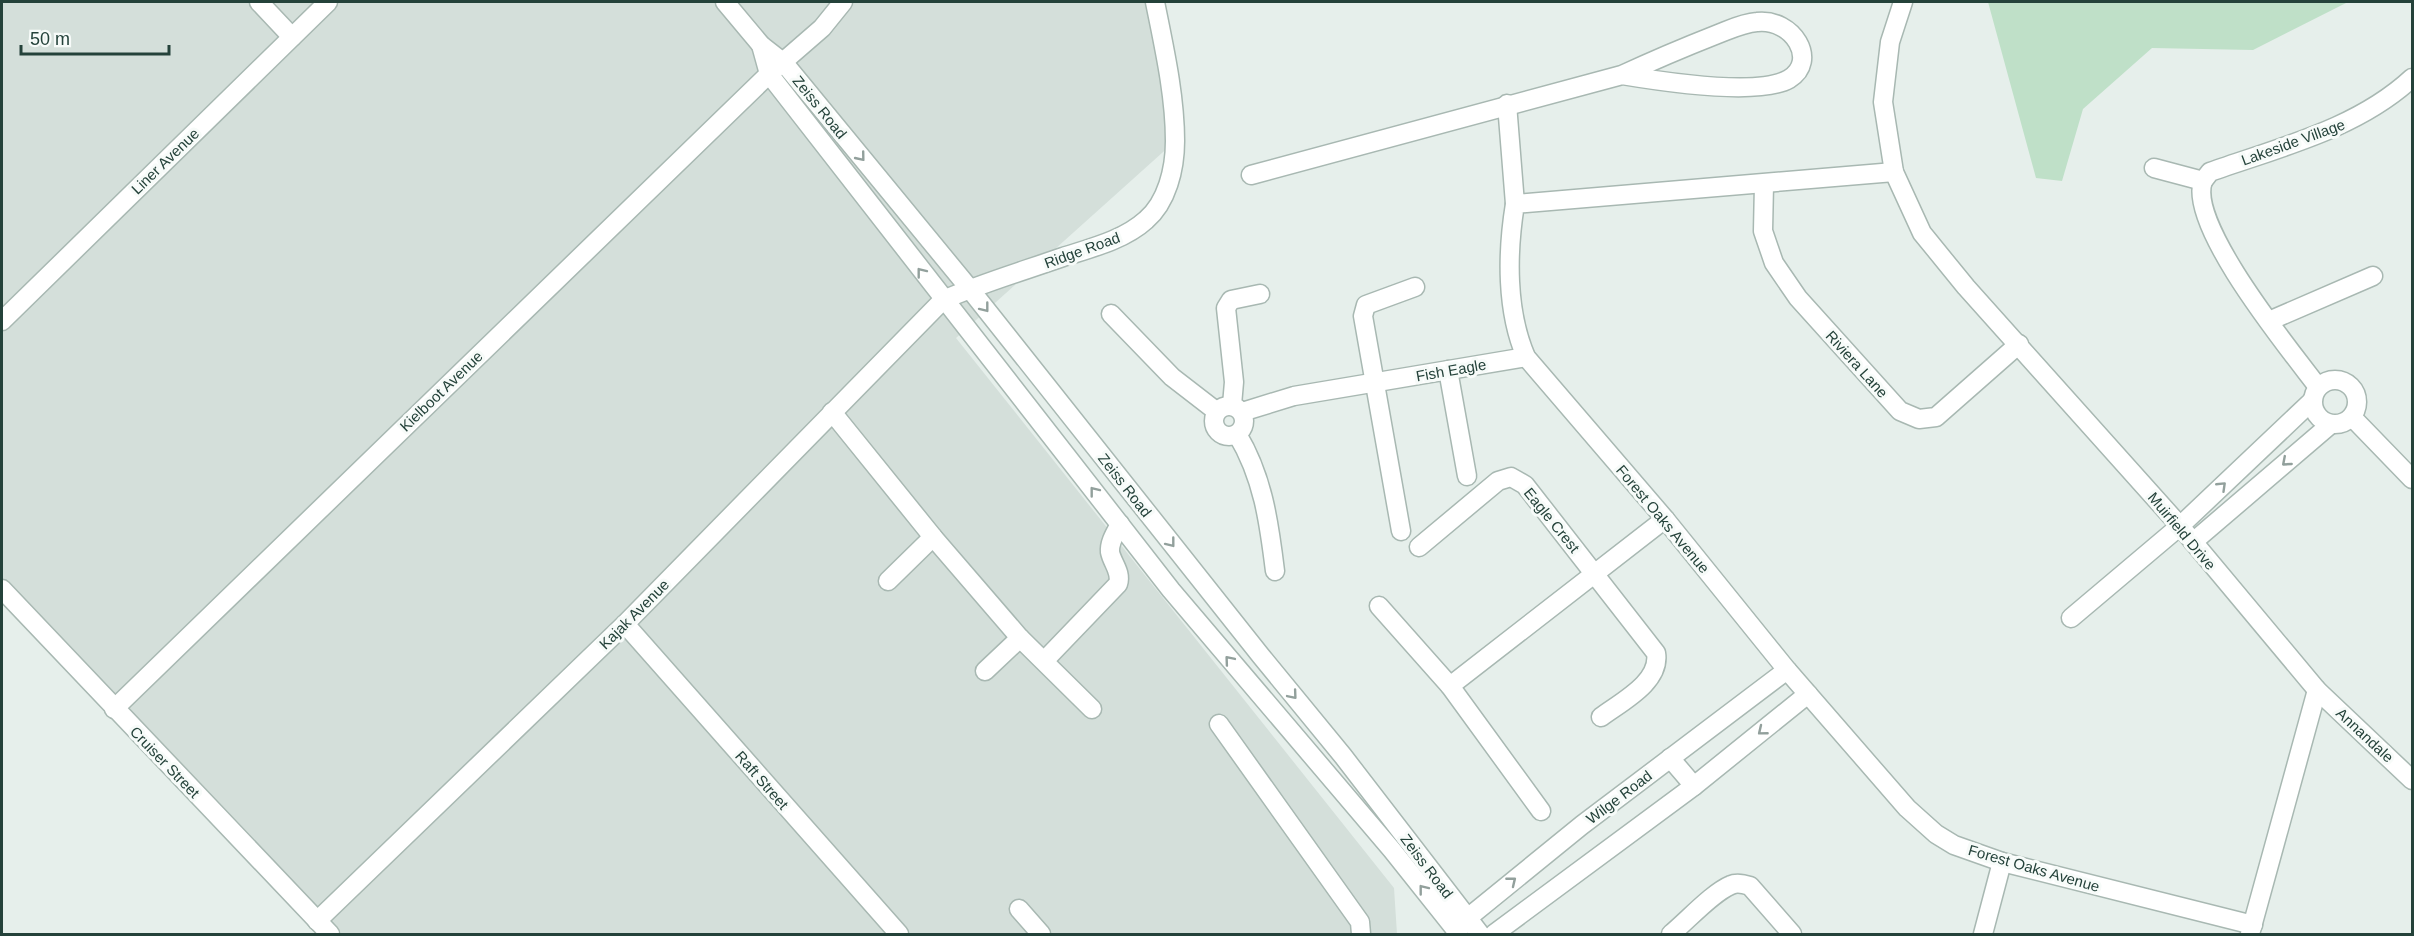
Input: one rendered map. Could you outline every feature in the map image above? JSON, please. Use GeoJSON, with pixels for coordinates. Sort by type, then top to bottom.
{"type":"FeatureCollection","features":[{"type":"Feature","properties":{"kind":"street"},"geometry":{"type":"LineString","coordinates":[[259,2],[292,37]]}},
{"type":"Feature","properties":{"kind":"street","name":"Liner Avenue"},"geometry":{"type":"LineString","coordinates":[[2,321],[328,2]]}},
{"type":"Feature","properties":{"kind":"street","name":"Zeiss Road"},"geometry":{"type":"LineString","coordinates":[[725,2],[760,45],[784,63],[969,288],[1343,756],[1458,929]]}},
{"type":"Feature","properties":{"kind":"street","name":"Kielboot Avenue"},"geometry":{"type":"LineString","coordinates":[[114,709],[769,74],[822,28],[843,2]]}},
{"type":"Feature","properties":{"kind":"street","name":"Ridge Road"},"geometry":{"type":"LineString","coordinates":[[943,300],[969,288],[1092,248],[1129,233],[1147,220],[1159,205],[1173,166],[1175,141],[1168,76],[1155,2]]}},
{"type":"Feature","properties":{"kind":"street","name":"Muirfield Drive"},"geometry":{"type":"LineString","coordinates":[[1903,2],[1890,42],[1883,102],[1894,172],[1922,233],[1966,287],[2180,526],[2245,607],[2317,690]]}},
{"type":"Feature","properties":{"kind":"street"},"geometry":{"type":"LineString","coordinates":[[1251,175],[1507,104],[1622,75],[1661,56],[1741,25],[1758,22],[1780,23],[1795,36],[1802,54],[1797,72],[1788,79],[1774,83],[1698,86],[1622,75]]}},
{"type":"Feature","properties":{"kind":"street","name":"Zeiss Road"},"geometry":{"type":"LineString","coordinates":[[760,45],[769,74],[943,300],[1186,608],[1458,929],[1480,934]]}},
{"type":"Feature","properties":{"kind":"street","name":"Lakeside Village"},"geometry":{"type":"LineString","coordinates":[[2203,182],[2210,172],[2342,125],[2373,108],[2412,78]]}},
{"type":"Feature","properties":{"kind":"street","name":"Forest Oaks Avenue"},"geometry":{"type":"LineString","coordinates":[[1507,104],[1515,204],[1510,259],[1517,331],[1526,357],[1665,519],[1786,670],[1922,822],[1954,845],[2002,862],[2252,930]]}},
{"type":"Feature","properties":{"kind":"street"},"geometry":{"type":"LineString","coordinates":[[2154,168],[2203,182],[2202,205],[2235,274],[2269,321],[2315,394],[2317,415],[2331,424]]}},
{"type":"Feature","properties":{"kind":"street"},"geometry":{"type":"LineString","coordinates":[[1515,204],[1894,172]]}},
{"type":"Feature","properties":{"kind":"street","name":"Riviera Lane"},"geometry":{"type":"LineString","coordinates":[[1764,183],[1763,231],[1774,263],[1798,298],[1900,411],[1919,419],[1936,417],[2019,344]]}},
{"type":"Feature","properties":{"kind":"street"},"geometry":{"type":"LineString","coordinates":[[2269,321],[2373,276]]}},
{"type":"Feature","properties":{"kind":"street"},"geometry":{"type":"LineString","coordinates":[[1401,531],[1363,316],[1366,305],[1415,287]]}},
{"type":"Feature","properties":{"kind":"street"},"geometry":{"type":"LineString","coordinates":[[1230,410],[1234,382],[1226,308],[1231,300],[1260,294]]}},
{"type":"Feature","properties":{"kind":"street","name":"Kajak Avenue"},"geometry":{"type":"LineString","coordinates":[[317,921],[625,624],[943,300]]}},
{"type":"Feature","properties":{"kind":"street"},"geometry":{"type":"LineString","coordinates":[[1112,314],[1173,377],[1230,410],[1244,424],[1238,434],[1226,436],[1216,429],[1214,417],[1230,410]]}},
{"type":"Feature","properties":{"kind":"street","name":"Fish Eagle"},"geometry":{"type":"LineString","coordinates":[[1230,410],[1294,396],[1526,357]]}},
{"type":"Feature","properties":{"kind":"street"},"geometry":{"type":"LineString","coordinates":[[1448,370],[1467,476]]}},
{"type":"Feature","properties":{"kind":"street"},"geometry":{"type":"LineString","coordinates":[[2071,618],[2180,526],[2315,394],[2332,380],[2346,383],[2356,395],[2357,403],[2352,417],[2342,423],[2331,424],[2193,542]]}},
{"type":"Feature","properties":{"kind":"street"},"geometry":{"type":"LineString","coordinates":[[832,412],[933,537],[1020,638],[1045,660],[1092,709]]}},
{"type":"Feature","properties":{"kind":"street"},"geometry":{"type":"LineString","coordinates":[[2352,417],[2412,479]]}},
{"type":"Feature","properties":{"kind":"street"},"geometry":{"type":"LineString","coordinates":[[1238,434],[1254,463],[1262,489],[1269,517],[1275,571]]}},
{"type":"Feature","properties":{"kind":"street","name":"Eagle Crest"},"geometry":{"type":"LineString","coordinates":[[1419,547],[1498,481],[1511,477],[1525,485],[1656,653],[1658,663],[1651,678],[1601,717]]}},
{"type":"Feature","properties":{"kind":"street"},"geometry":{"type":"LineString","coordinates":[[1450,686],[1665,519]]}},
{"type":"Feature","properties":{"kind":"street"},"geometry":{"type":"LineString","coordinates":[[1045,660],[1118,584],[1120,578],[1110,551],[1111,542],[1120,524]]}},
{"type":"Feature","properties":{"kind":"street"},"geometry":{"type":"LineString","coordinates":[[888,581],[933,537]]}},
{"type":"Feature","properties":{"kind":"street","name":"Cruiser Street"},"geometry":{"type":"LineString","coordinates":[[2,589],[330,934]]}},
{"type":"Feature","properties":{"kind":"street"},"geometry":{"type":"LineString","coordinates":[[1379,606],[1450,686],[1541,811]]}},
{"type":"Feature","properties":{"kind":"street","name":"Raft Street"},"geometry":{"type":"LineString","coordinates":[[625,624],[899,934]]}},
{"type":"Feature","properties":{"kind":"street"},"geometry":{"type":"LineString","coordinates":[[985,671],[1020,638]]}},
{"type":"Feature","properties":{"kind":"street","name":"Wilge Road"},"geometry":{"type":"LineString","coordinates":[[1458,929],[1670,758],[1786,670]]}},
{"type":"Feature","properties":{"kind":"street"},"geometry":{"type":"LineString","coordinates":[[2252,930],[2317,690]]}},
{"type":"Feature","properties":{"kind":"street","name":"Annandale"},"geometry":{"type":"LineString","coordinates":[[2317,690],[2412,780]]}},
{"type":"Feature","properties":{"kind":"street"},"geometry":{"type":"LineString","coordinates":[[1494,934],[1694,786],[1808,694]]}},
{"type":"Feature","properties":{"kind":"street"},"geometry":{"type":"LineString","coordinates":[[1219,724],[1360,922],[1361,934]]}},
{"type":"Feature","properties":{"kind":"street"},"geometry":{"type":"LineString","coordinates":[[1670,758],[1694,786]]}},
{"type":"Feature","properties":{"kind":"street"},"geometry":{"type":"LineString","coordinates":[[1983,934],[2002,862]]}},
{"type":"Feature","properties":{"kind":"street"},"geometry":{"type":"LineString","coordinates":[[1671,934],[1722,891],[1733,884],[1742,883],[1750,886],[1792,934]]}},
{"type":"Feature","properties":{"kind":"street"},"geometry":{"type":"LineString","coordinates":[[1019,909],[1041,934]]}},
{"type":"Feature","properties":{"kind":"shaded area"},"geometry":{"type":"Polygon","coordinates":[[[2,2],[1161,2],[1182,135],[956,338],[1394,888],[1397,934],[341,934],[2,595],[2,2]]]}},
{"type":"Feature","properties":{"kind":"green space"},"geometry":{"type":"Polygon","coordinates":[[[1988,2],[2348,2],[2253,50],[2152,48],[2083,109],[2062,181],[2036,178],[1988,2]]]}}]}
